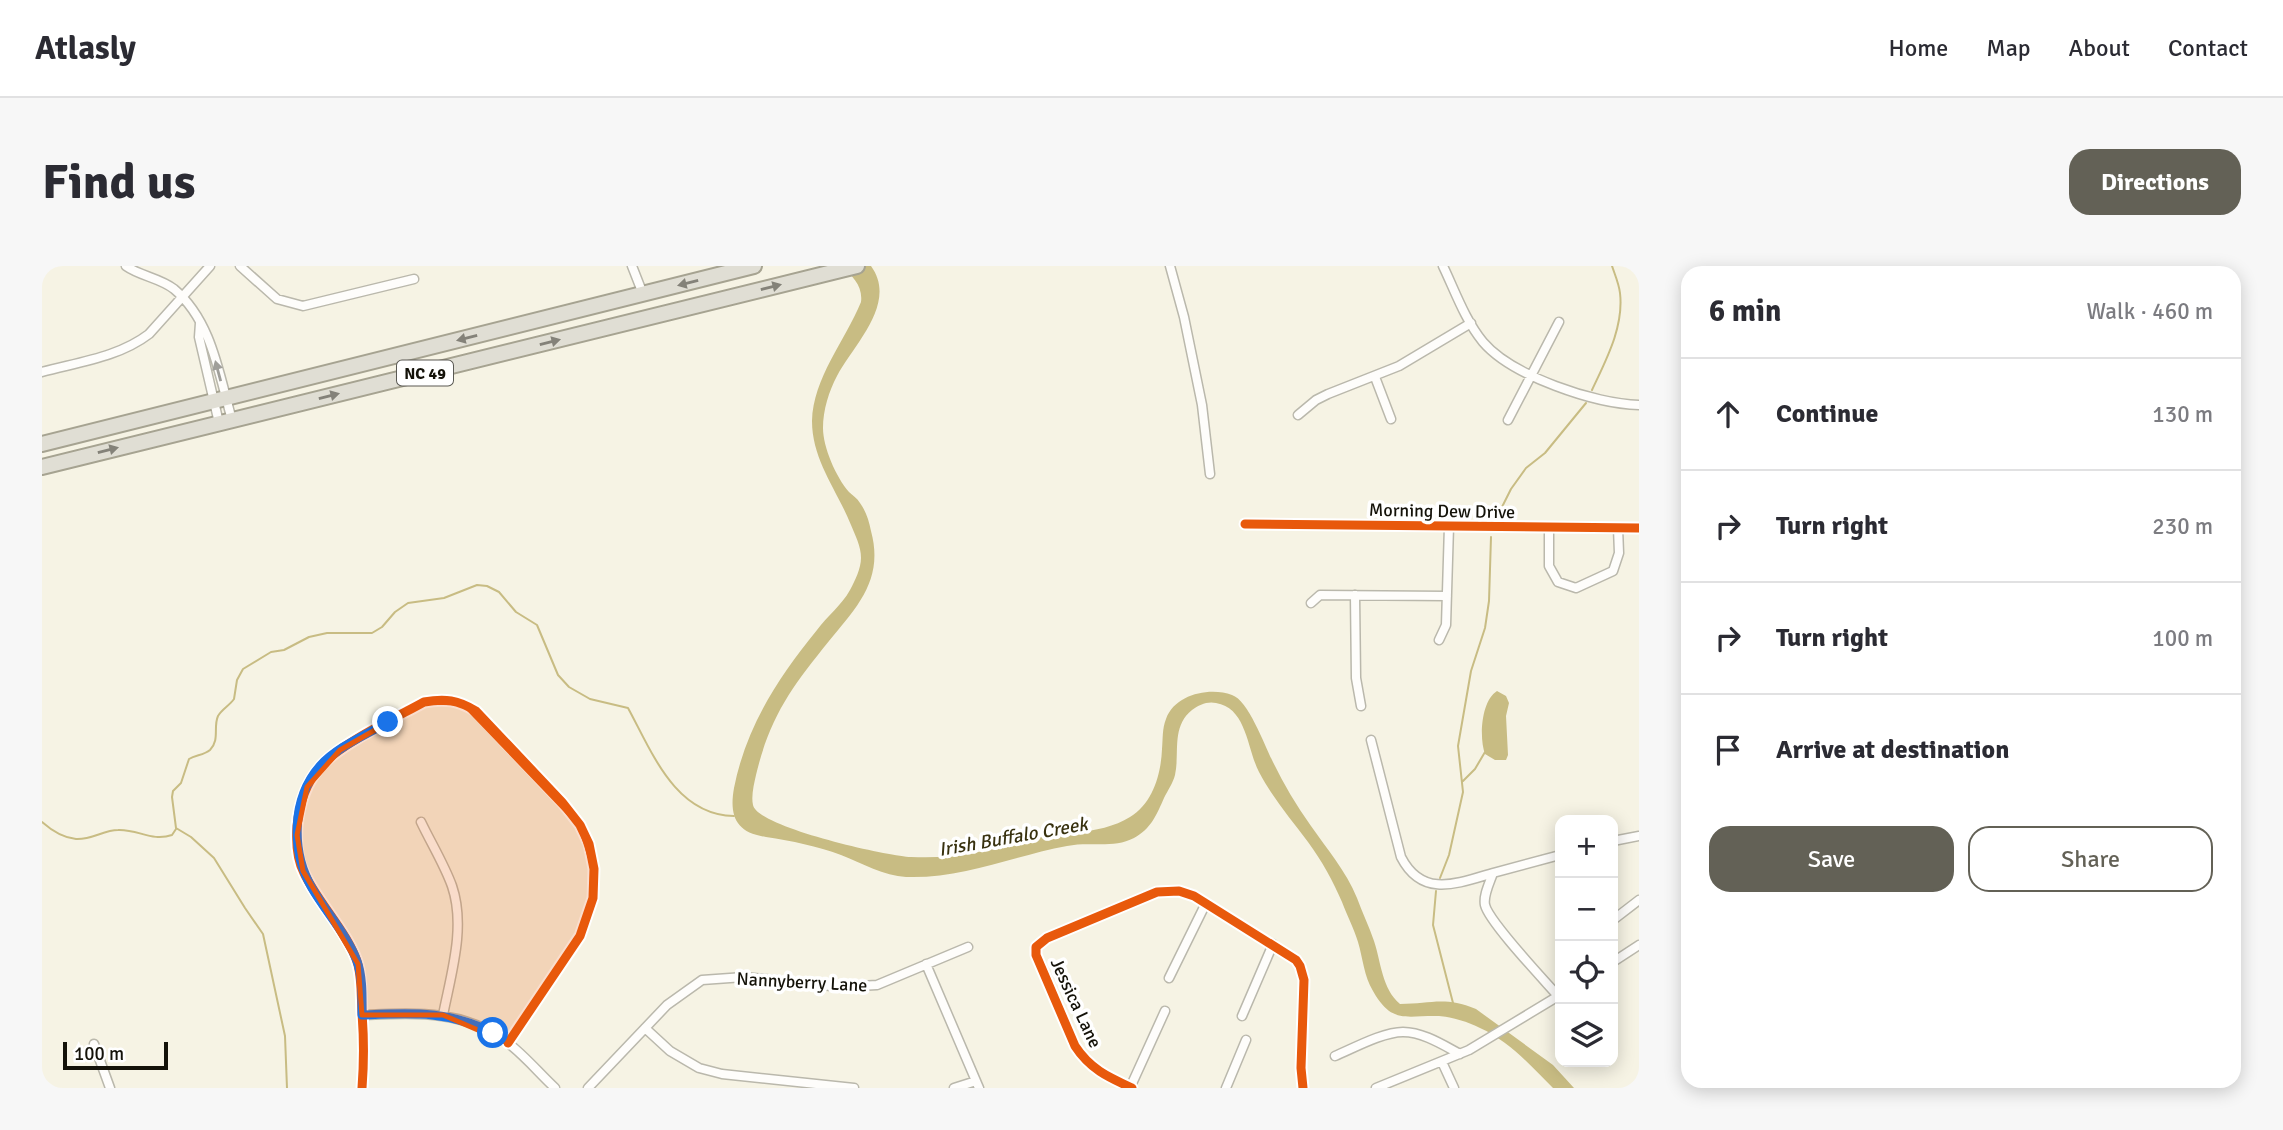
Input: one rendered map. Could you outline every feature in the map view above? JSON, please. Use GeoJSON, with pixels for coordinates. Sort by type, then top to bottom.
{"type":"FeatureCollection","features":[{"type":"Feature","properties":{"kind":"highway","name":"NC 49"},"geometry":{"type":"LineString","coordinates":[[42,444],[754,266]]}},
{"type":"Feature","properties":{"kind":"highway","name":"NC 49"},"geometry":{"type":"LineString","coordinates":[[42,467],[857,266]]}},
{"type":"Feature","properties":{"kind":"street"},"geometry":{"type":"LineString","coordinates":[[126,266],[172,287],[183,297],[200,323],[210,340],[226,421]]}},
{"type":"Feature","properties":{"kind":"street"},"geometry":{"type":"LineString","coordinates":[[42,372],[120,352],[149,334],[210,266]]}},
{"type":"Feature","properties":{"kind":"street"},"geometry":{"type":"LineString","coordinates":[[240,266],[276,299],[303,306],[414,279]]}},
{"type":"Feature","properties":{"kind":"street"},"geometry":{"type":"LineString","coordinates":[[632,266],[643,294]]}},
{"type":"Feature","properties":{"kind":"street"},"geometry":{"type":"LineString","coordinates":[[1170,266],[1184,317],[1202,405],[1210,474]]}},
{"type":"Feature","properties":{"kind":"street"},"geometry":{"type":"LineString","coordinates":[[1443,266],[1471,323],[1485,344],[1501,359],[1531,375],[1606,402],[1639,405]]}},
{"type":"Feature","properties":{"kind":"street"},"geometry":{"type":"LineString","coordinates":[[1508,420],[1559,322]]}},
{"type":"Feature","properties":{"kind":"street"},"geometry":{"type":"LineString","coordinates":[[1298,415],[1316,400],[1399,366],[1471,323]]}},
{"type":"Feature","properties":{"kind":"street"},"geometry":{"type":"LineString","coordinates":[[1375,377],[1391,419]]}},
{"type":"Feature","properties":{"kind":"street"},"geometry":{"type":"LineString","coordinates":[[220,400],[226,421]]}},
{"type":"Feature","properties":{"kind":"street","name":"Morning Dew Drive"},"geometry":{"type":"LineString","coordinates":[[1245,524],[1639,528]]}},
{"type":"Feature","properties":{"kind":"street"},"geometry":{"type":"LineString","coordinates":[[1439,640],[1446,625],[1449,526]]}},
{"type":"Feature","properties":{"kind":"street"},"geometry":{"type":"LineString","coordinates":[[1549,527],[1549,566],[1558,582],[1576,588],[1613,571],[1619,552],[1618,528]]}},
{"type":"Feature","properties":{"kind":"street"},"geometry":{"type":"LineString","coordinates":[[1311,603],[1320,595],[1447,596]]}},
{"type":"Feature","properties":{"kind":"street"},"geometry":{"type":"LineString","coordinates":[[1355,595],[1356,678],[1361,706]]}},
{"type":"Feature","properties":{"kind":"street"},"geometry":{"type":"LineString","coordinates":[[362,1088],[365,1053],[358,964],[348,942],[303,871],[296,835],[299,812],[307,787],[320,766],[340,750],[424,702],[452,699],[476,711],[562,802],[580,825],[589,844],[594,869],[593,898],[580,936],[508,1043]]}},
{"type":"Feature","properties":{"kind":"street"},"geometry":{"type":"LineString","coordinates":[[1371,740],[1401,857],[1408,870],[1422,881],[1439,884],[1555,856]]}},
{"type":"Feature","properties":{"kind":"street"},"geometry":{"type":"LineString","coordinates":[[421,822],[452,885],[456,904],[456,949],[443,1015]]}},
{"type":"Feature","properties":{"kind":"street"},"geometry":{"type":"LineString","coordinates":[[1618,840],[1639,836]]}},
{"type":"Feature","properties":{"kind":"street"},"geometry":{"type":"LineString","coordinates":[[1493,873],[1485,904],[1488,913],[1555,990]]}},
{"type":"Feature","properties":{"kind":"street","name":"Jessica Lane"},"geometry":{"type":"LineString","coordinates":[[1131,1088],[1089,1065],[1083,1058],[1075,1046],[1036,955],[1036,947],[1047,938],[1157,892],[1179,891],[1206,903]]}},
{"type":"Feature","properties":{"kind":"street"},"geometry":{"type":"LineString","coordinates":[[1618,916],[1639,900]]}},
{"type":"Feature","properties":{"kind":"street"},"geometry":{"type":"LineString","coordinates":[[1169,978],[1206,903],[1296,960],[1304,980],[1301,1068],[1303,1088]]}},
{"type":"Feature","properties":{"kind":"street"},"geometry":{"type":"LineString","coordinates":[[1242,1016],[1273,944]]}},
{"type":"Feature","properties":{"kind":"street"},"geometry":{"type":"LineString","coordinates":[[1618,959],[1639,945]]}},
{"type":"Feature","properties":{"kind":"street","name":"Nannyberry Lane"},"geometry":{"type":"LineString","coordinates":[[588,1088],[667,1005],[702,980],[744,977],[841,987],[877,985],[968,947]]}},
{"type":"Feature","properties":{"kind":"street"},"geometry":{"type":"LineString","coordinates":[[926,964],[977,1085],[954,1088]]}},
{"type":"Feature","properties":{"kind":"street"},"geometry":{"type":"LineString","coordinates":[[1376,1088],[1469,1050],[1555,998]]}},
{"type":"Feature","properties":{"kind":"street"},"geometry":{"type":"LineString","coordinates":[[1131,1088],[1165,1010]]}},
{"type":"Feature","properties":{"kind":"street"},"geometry":{"type":"LineString","coordinates":[[362,1015],[443,1015],[475,1024],[508,1043],[555,1088]]}},
{"type":"Feature","properties":{"kind":"street"},"geometry":{"type":"LineString","coordinates":[[645,1028],[670,1051],[699,1068],[722,1074],[854,1088]]}},
{"type":"Feature","properties":{"kind":"street"},"geometry":{"type":"LineString","coordinates":[[1335,1056],[1393,1033],[1404,1032],[1431,1040],[1460,1054]]}},
{"type":"Feature","properties":{"kind":"street"},"geometry":{"type":"LineString","coordinates":[[1226,1088],[1246,1040]]}},
{"type":"Feature","properties":{"kind":"street"},"geometry":{"type":"LineString","coordinates":[[94,1044],[110,1088]]}},
{"type":"Feature","properties":{"kind":"street"},"geometry":{"type":"LineString","coordinates":[[1442,1062],[1454,1088]]}},
{"type":"Feature","properties":{"kind":"highlighted area"},"geometry":{"type":"Polygon","coordinates":[[[424,702],[463,703],[580,825],[594,869],[593,898],[580,936],[508,1043],[443,1015],[362,1015],[358,964],[303,871],[297,835],[307,787],[340,750],[424,702]]]}},
{"type":"Feature","properties":{"kind":"shaded area"},"geometry":{"type":"Polygon","coordinates":[[[842,266],[871,266],[878,280],[879,294],[877,309],[870,323],[831,388],[823,428],[828,453],[839,478],[859,501],[867,516],[874,548],[874,564],[866,591],[850,616],[804,673],[775,719],[753,790],[753,805],[760,814],[824,839],[911,857],[965,854],[1030,838],[1104,828],[1130,817],[1150,796],[1160,768],[1163,730],[1171,710],[1185,698],[1204,692],[1232,695],[1250,714],[1290,794],[1353,888],[1374,941],[1386,983],[1394,998],[1400,1004],[1446,1002],[1476,1009],[1553,1065],[1574,1088],[1553,1088],[1510,1047],[1491,1033],[1460,1020],[1439,1016],[1401,1016],[1394,1014],[1380,1002],[1368,979],[1355,932],[1339,894],[1313,849],[1264,781],[1240,721],[1226,706],[1216,703],[1200,705],[1185,717],[1179,732],[1172,784],[1149,826],[1126,841],[1067,846],[967,871],[906,877],[881,872],[823,849],[756,835],[741,827],[734,815],[734,788],[739,766],[755,724],[789,666],[847,595],[861,562],[856,537],[816,449],[812,421],[814,405],[824,375],[861,302],[859,286],[842,266]]]}},
{"type":"Feature","properties":{"kind":"shaded area"},"geometry":{"type":"Polygon","coordinates":[[[1497,691],[1506,696],[1509,703],[1506,716],[1506,760],[1495,760],[1485,754],[1483,747],[1485,711],[1497,691]]]}},
{"type":"Feature","properties":{"kind":"waterway"},"geometry":{"type":"LineString","coordinates":[[1592,390],[1617,331],[1621,306],[1618,283],[1612,266]]}},
{"type":"Feature","properties":{"kind":"waterway"},"geometry":{"type":"LineString","coordinates":[[1498,515],[1511,489],[1526,468],[1545,453],[1586,403]]}},
{"type":"Feature","properties":{"kind":"waterway"},"geometry":{"type":"LineString","coordinates":[[1440,878],[1449,855],[1463,792],[1458,746],[1471,671],[1485,628],[1489,601],[1491,537]]}},
{"type":"Feature","properties":{"kind":"waterway"},"geometry":{"type":"LineString","coordinates":[[287,1088],[285,1036],[263,934],[214,858],[191,837],[176,828],[172,797],[173,791],[181,783],[189,759],[208,752],[213,746],[218,716],[234,699],[237,680],[243,669],[271,652],[284,650],[309,637],[327,633],[372,633],[408,603],[444,598],[477,585],[487,586],[499,592],[516,612],[537,625],[558,675],[569,687],[590,699],[628,708],[657,761],[681,793],[696,805],[713,813],[734,816]]}},
{"type":"Feature","properties":{"kind":"waterway"},"geometry":{"type":"LineString","coordinates":[[1463,781],[1475,769],[1485,752]]}},
{"type":"Feature","properties":{"kind":"waterway"},"geometry":{"type":"LineString","coordinates":[[42,822],[58,833],[76,839],[118,830],[165,837],[172,835],[176,829]]}},
{"type":"Feature","properties":{"kind":"waterway"},"geometry":{"type":"LineString","coordinates":[[1436,891],[1433,925],[1453,1003]]}},
{"type":"Feature","properties":{"kind":"cycle path"},"geometry":{"type":"LineString","coordinates":[[1245,524],[1639,528]]}},
{"type":"Feature","properties":{"kind":"cycle path"},"geometry":{"type":"LineString","coordinates":[[362,1088],[363,1032],[358,965],[348,942],[302,868],[297,844],[298,818],[304,795],[320,767],[340,750],[424,702],[451,701],[476,711],[562,802],[580,825],[589,844],[594,869],[593,898],[580,936],[508,1043]]}},
{"type":"Feature","properties":{"kind":"cycle path"},"geometry":{"type":"LineString","coordinates":[[1132,1088],[1093,1066],[1075,1046],[1036,955],[1036,947],[1047,938],[1157,892],[1179,891],[1194,896],[1296,960],[1300,966],[1304,980],[1301,1068],[1303,1088]]}},
{"type":"Feature","properties":{"kind":"route"},"geometry":{"type":"LineString","coordinates":[[388,722],[340,750],[320,766],[307,787],[299,812],[296,835],[303,871],[348,942],[358,964],[362,1015],[443,1015],[475,1024],[493,1033]]}},
{"type":"Feature","properties":{"kind":"water label","name":"Irish Buffalo Creek"},"geometry":{"type":"Point","coordinates":[1013,836]}}]}
